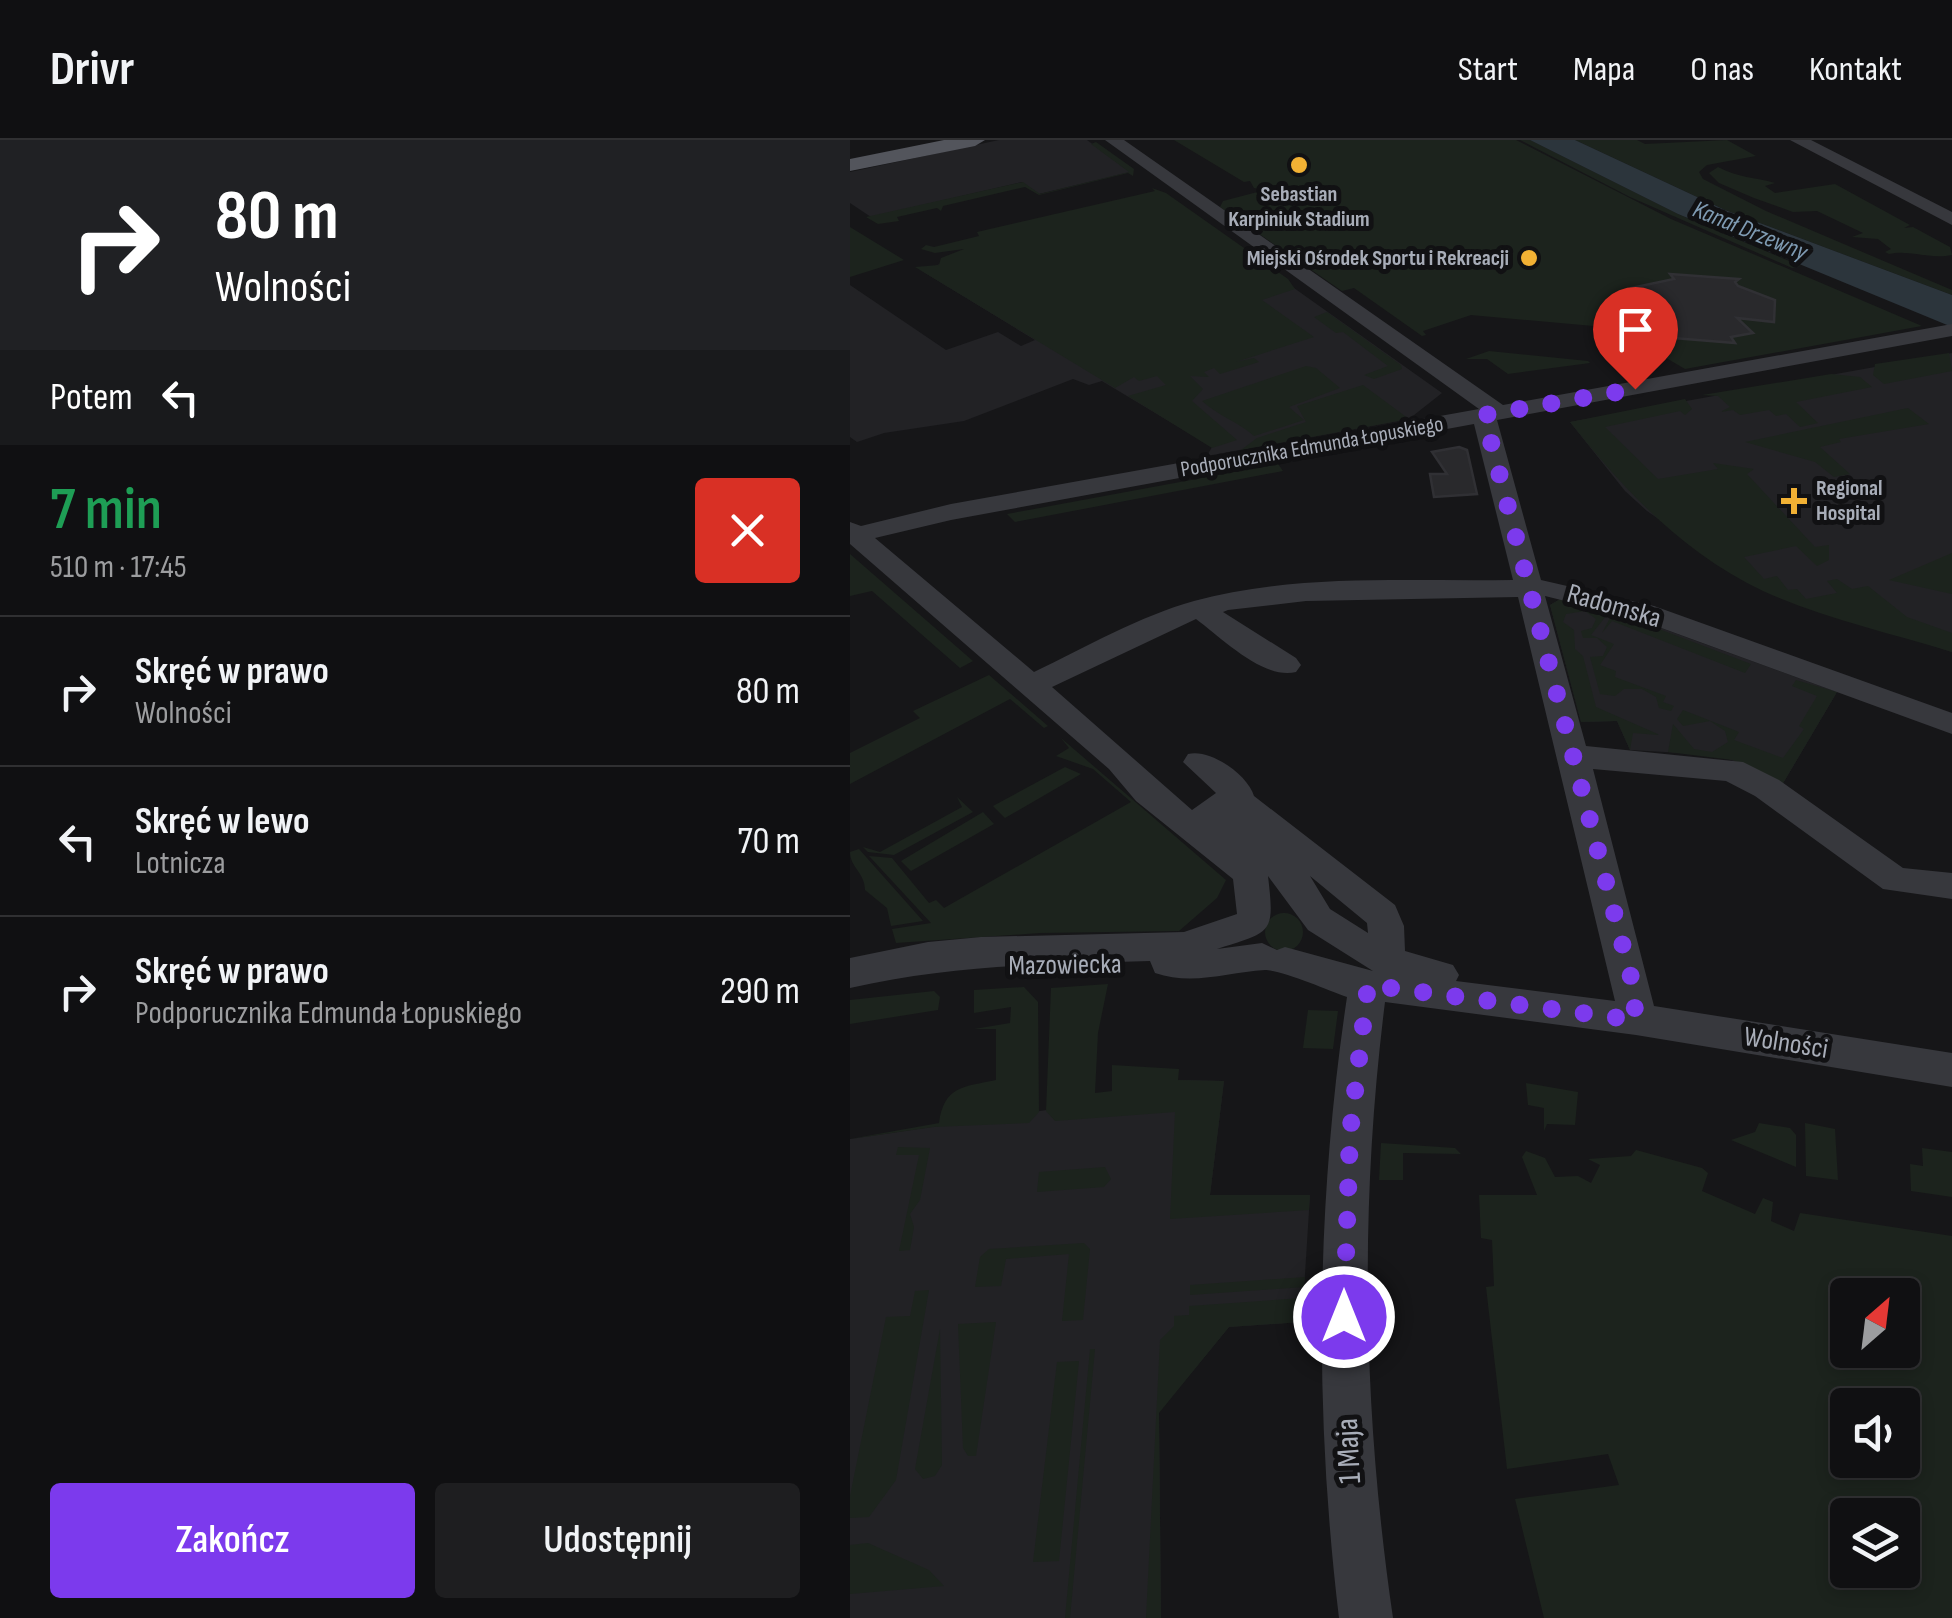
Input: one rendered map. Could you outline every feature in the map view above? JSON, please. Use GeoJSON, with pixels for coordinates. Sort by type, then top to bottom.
{"type":"FeatureCollection","features":[{"type":"Feature","properties":{"kind":"main road"},"geometry":{"type":"LineString","coordinates":[[850,157],[934,140]]}},
{"type":"Feature","properties":{"kind":"main road"},"geometry":{"type":"LineString","coordinates":[[850,166],[975,140]]}},
{"type":"Feature","properties":{"kind":"street"},"geometry":{"type":"LineString","coordinates":[[1112,140],[1492,414],[1529,588],[1633,988],[1629,1018]]}},
{"type":"Feature","properties":{"kind":"street"},"geometry":{"type":"LineString","coordinates":[[1798,140],[1952,219]]}},
{"type":"Feature","properties":{"kind":"street","name":"Podporucznika Edmunda Łopuskiego"},"geometry":{"type":"LineString","coordinates":[[852,533],[1952,330]]}},
{"type":"Feature","properties":{"kind":"street"},"geometry":{"type":"LineString","coordinates":[[852,533],[1120,762],[1148,793],[1250,874],[1263,940],[1301,959],[1317,948],[1323,936],[1317,916],[1304,891],[1221,805]]}},
{"type":"Feature","properties":{"kind":"street","name":"Radomska"},"geometry":{"type":"LineString","coordinates":[[1031,685],[1199,608],[1265,595],[1529,588],[1586,594],[1644,612],[1952,724]]}},
{"type":"Feature","properties":{"kind":"street"},"geometry":{"type":"LineString","coordinates":[[1199,608],[1263,654],[1286,664]]}},
{"type":"Feature","properties":{"kind":"street"},"geometry":{"type":"LineString","coordinates":[[1573,756],[1732,770],[1767,788],[1894,880],[1952,886]]}},
{"type":"Feature","properties":{"kind":"street"},"geometry":{"type":"LineString","coordinates":[[1120,762],[1221,805],[1382,915],[1388,926],[1380,965],[1317,916]]}},
{"type":"Feature","properties":{"kind":"street"},"geometry":{"type":"LineString","coordinates":[[1200,762],[1239,794],[1221,805]]}},
{"type":"Feature","properties":{"kind":"street","name":"Mazowiecka"},"geometry":{"type":"LineString","coordinates":[[859,971],[1224,964],[1263,940],[1287,904],[1317,916]]}},
{"type":"Feature","properties":{"kind":"street","name":"Wolności"},"geometry":{"type":"LineString","coordinates":[[1263,940],[1629,1018],[1952,1070]]}},
{"type":"Feature","properties":{"kind":"street","name":"Wolności"},"geometry":{"type":"LineString","coordinates":[[1380,965],[1527,992],[1629,1018]]}},
{"type":"Feature","properties":{"kind":"street","name":"1 Maja"},"geometry":{"type":"LineString","coordinates":[[1366,1618],[1352,1504],[1344,1280],[1350,1133],[1380,965]]}},
{"type":"Feature","properties":{"kind":"shaded area"},"geometry":{"type":"Polygon","coordinates":[[[999,140],[1087,140],[1130,172],[1039,194],[1022,182],[871,217],[850,203],[850,172],[999,140]]]}},
{"type":"Feature","properties":{"kind":"shaded area","name":"Miejski Ośrodek Sportu i Rekreacji"},"geometry":{"type":"Polygon","coordinates":[[[1174,140],[1516,140],[1671,219],[1922,326],[1685,369],[1615,328],[1471,315],[1423,331],[1426,335],[1422,336],[1354,288],[1342,291],[1220,207],[1223,201],[1265,190],[1254,188],[1250,181],[1244,182],[1174,140]]]}},
{"type":"Feature","properties":{"kind":"shaded area"},"geometry":{"type":"Polygon","coordinates":[[[1520,140],[1530,140],[1678,214],[1801,266],[1792,268],[1630,197],[1520,140]]]}},
{"type":"Feature","properties":{"kind":"shaded area"},"geometry":{"type":"Polygon","coordinates":[[[1575,140],[1637,140],[1645,144],[1727,140],[1756,156],[1707,165],[1699,172],[1703,179],[1766,211],[1952,290],[1952,295],[1725,210],[1575,140]]]}},
{"type":"Feature","properties":{"kind":"shaded area"},"geometry":{"type":"Polygon","coordinates":[[[1096,142],[1134,169],[1133,176],[1128,173],[1039,195],[1025,187],[943,206],[941,211],[937,208],[897,217],[899,221],[878,224],[866,217],[1023,182],[1040,194],[1129,172],[1091,144],[1096,142]]]}},
{"type":"Feature","properties":{"kind":"shaded area"},"geometry":{"type":"Polygon","coordinates":[[[1718,167],[1775,183],[1765,186],[1775,193],[1835,184],[1910,225],[1904,228],[1913,227],[1950,247],[1952,255],[1889,254],[1885,252],[1891,249],[1878,239],[1852,237],[1863,233],[1817,211],[1793,212],[1719,183],[1709,173],[1718,167]]]}},
{"type":"Feature","properties":{"kind":"shaded area"},"geometry":{"type":"Polygon","coordinates":[[[1152,188],[1166,193],[1288,279],[1295,289],[1262,300],[1314,337],[1236,362],[1254,358],[1259,362],[1220,374],[1214,368],[1204,372],[1209,377],[1190,376],[1203,389],[1192,401],[1237,440],[1212,448],[1128,396],[1166,385],[1157,376],[1139,381],[1134,377],[1115,388],[915,267],[939,265],[941,258],[964,249],[935,253],[921,249],[926,245],[934,247],[979,236],[977,232],[1155,191],[1152,188]]]}},
{"type":"Feature","properties":{"kind":"shaded area"},"geometry":{"type":"Polygon","coordinates":[[[1160,193],[1442,393],[1409,419],[1207,456],[1212,447],[1102,381],[1089,385],[1073,379],[964,421],[884,433],[857,442],[850,437],[850,285],[946,350],[998,332],[1021,346],[1035,340],[922,271],[1068,214],[1160,193]]]}},
{"type":"Feature","properties":{"kind":"shaded area"},"geometry":{"type":"Polygon","coordinates":[[[850,227],[904,260],[850,277],[850,227]]]}},
{"type":"Feature","properties":{"kind":"shaded area"},"geometry":{"type":"Polygon","coordinates":[[[1327,312],[1402,369],[1374,379],[1364,375],[1388,366],[1343,332],[1336,333],[1314,317],[1327,312]]]}},
{"type":"Feature","properties":{"kind":"shaded area"},"geometry":{"type":"Polygon","coordinates":[[[1489,351],[1590,363],[1508,374],[1487,359],[1466,359],[1489,351]]]}},
{"type":"Feature","properties":{"kind":"shaded area"},"geometry":{"type":"Polygon","coordinates":[[[1949,353],[1952,371],[1884,384],[1873,375],[1875,364],[1949,353]]]}},
{"type":"Feature","properties":{"kind":"shaded area","name":"Regional Hospital"},"geometry":{"type":"Polygon","coordinates":[[[1952,353],[1952,652],[1760,589],[1647,511],[1625,491],[1570,422],[1952,353]]]}},
{"type":"Feature","properties":{"kind":"shaded area"},"geometry":{"type":"Polygon","coordinates":[[[1306,366],[1316,368],[1340,388],[1289,407],[1304,420],[1254,436],[1202,401],[1306,366]]]}},
{"type":"Feature","properties":{"kind":"shaded area"},"geometry":{"type":"Polygon","coordinates":[[[1831,374],[1860,377],[1872,387],[1796,402],[1818,423],[1800,427],[1786,414],[1776,416],[1769,410],[1740,415],[1733,410],[1720,412],[1730,407],[1718,396],[1702,395],[1831,374]]]}},
{"type":"Feature","properties":{"kind":"shaded area"},"geometry":{"type":"Polygon","coordinates":[[[1363,385],[1409,419],[1241,450],[1257,438],[1306,422],[1297,406],[1363,385]]]}},
{"type":"Feature","properties":{"kind":"shaded area"},"geometry":{"type":"Polygon","coordinates":[[[1685,399],[1692,409],[1685,415],[1680,411],[1605,427],[1658,479],[1718,469],[1713,463],[1754,469],[1747,474],[1815,547],[1829,545],[1829,560],[1817,566],[1796,546],[1744,557],[1764,579],[1777,576],[1788,590],[1797,589],[1806,599],[1837,593],[1827,581],[1837,579],[1852,589],[1868,586],[1907,617],[1952,633],[1952,652],[1809,609],[1734,576],[1657,518],[1570,422],[1685,399]]]}},
{"type":"Feature","properties":{"kind":"shaded area"},"geometry":{"type":"Polygon","coordinates":[[[1908,408],[1929,424],[1839,439],[1841,442],[1820,447],[1850,474],[1834,477],[1815,462],[1745,442],[1908,408]]]}},
{"type":"Feature","properties":{"kind":"shaded area"},"geometry":{"type":"Polygon","coordinates":[[[1278,464],[1283,471],[1015,522],[1007,514],[1278,464]]]}},
{"type":"Feature","properties":{"kind":"shaded area"},"geometry":{"type":"Polygon","coordinates":[[[1952,553],[1952,594],[1889,580],[1952,553]]]}},
{"type":"Feature","properties":{"kind":"shaded area"},"geometry":{"type":"Polygon","coordinates":[[[850,554],[973,661],[960,668],[872,591],[850,596],[850,554]]]}},
{"type":"Feature","properties":{"kind":"shaded area"},"geometry":{"type":"Polygon","coordinates":[[[1562,598],[1661,628],[1837,692],[1782,785],[1751,767],[1717,755],[1630,750],[1617,721],[1581,722],[1550,605],[1562,598]]]}},
{"type":"Feature","properties":{"kind":"shaded area"},"geometry":{"type":"Polygon","coordinates":[[[1562,598],[1596,605],[1751,664],[1745,673],[1612,621],[1602,633],[1610,618],[1606,616],[1591,635],[1614,644],[1600,665],[1616,671],[1615,677],[1666,696],[1663,702],[1674,706],[1671,711],[1659,708],[1656,697],[1642,689],[1624,689],[1615,696],[1600,694],[1590,657],[1603,656],[1607,647],[1597,638],[1583,638],[1581,631],[1592,628],[1596,619],[1585,611],[1566,614],[1563,622],[1574,630],[1575,649],[1583,656],[1596,707],[1660,735],[1633,733],[1630,750],[1617,721],[1581,722],[1550,605],[1562,598]]]}},
{"type":"Feature","properties":{"kind":"shaded area"},"geometry":{"type":"Polygon","coordinates":[[[989,675],[1048,726],[1044,728],[1010,699],[850,784],[850,753],[920,718],[913,711],[989,675]]]}},
{"type":"Feature","properties":{"kind":"shaded area"},"geometry":{"type":"Polygon","coordinates":[[[1796,680],[1837,692],[1782,785],[1733,760],[1668,752],[1673,724],[1694,749],[1712,752],[1728,742],[1725,731],[1710,721],[1683,726],[1677,719],[1683,710],[1739,732],[1734,740],[1783,758],[1804,729],[1799,726],[1817,696],[1792,686],[1796,680]]]}},
{"type":"Feature","properties":{"kind":"shaded area"},"geometry":{"type":"Polygon","coordinates":[[[1061,738],[1226,880],[1217,898],[1179,931],[1040,933],[896,943],[892,929],[931,923],[869,856],[892,858],[929,903],[936,900],[944,908],[1131,802],[1093,769],[1056,756],[1069,748],[1061,738]]]}},
{"type":"Feature","properties":{"kind":"shaded area"},"geometry":{"type":"Polygon","coordinates":[[[1065,767],[1081,774],[1005,818],[993,806],[1065,767]]]}},
{"type":"Feature","properties":{"kind":"shaded area"},"geometry":{"type":"Polygon","coordinates":[[[957,797],[973,812],[894,855],[868,852],[863,847],[880,852],[962,807],[957,797]]]}},
{"type":"Feature","properties":{"kind":"shaded area"},"geometry":{"type":"Polygon","coordinates":[[[983,812],[994,824],[911,871],[901,861],[983,812]]]}},
{"type":"Feature","properties":{"kind":"shaded area"},"geometry":{"type":"Polygon","coordinates":[[[859,849],[923,921],[891,926],[887,908],[865,890],[852,862],[850,852],[859,849]]]}},
{"type":"Feature","properties":{"kind":"shaded area"},"geometry":{"type":"Polygon","coordinates":[[[1284,913],[1297,919],[1303,932],[1297,945],[1284,951],[1271,945],[1265,932],[1271,919],[1284,913]]]}},
{"type":"Feature","properties":{"kind":"shaded area"},"geometry":{"type":"Polygon","coordinates":[[[1108,984],[1098,1033],[1095,1093],[1112,1091],[1112,1065],[1179,1069],[1178,1080],[1224,1081],[1210,1195],[1310,1195],[1309,1210],[1170,1219],[1175,1112],[1055,1121],[1046,1111],[1051,988],[1108,984]]]}},
{"type":"Feature","properties":{"kind":"shaded area"},"geometry":{"type":"Polygon","coordinates":[[[1024,987],[1038,1002],[1039,1112],[1029,1123],[934,1127],[850,1139],[939,1123],[945,1102],[957,1090],[996,1080],[996,1029],[974,1029],[1010,1023],[1011,1007],[974,1013],[974,990],[1024,987]]]}},
{"type":"Feature","properties":{"kind":"shaded area"},"geometry":{"type":"Polygon","coordinates":[[[934,991],[940,997],[938,1010],[850,1024],[850,1000],[934,991]]]}},
{"type":"Feature","properties":{"kind":"shaded area"},"geometry":{"type":"Polygon","coordinates":[[[1308,1010],[1338,1011],[1333,1049],[1303,1048],[1308,1010]]]}},
{"type":"Feature","properties":{"kind":"shaded area"},"geometry":{"type":"Polygon","coordinates":[[[1178,1073],[1178,1080],[1224,1081],[1210,1195],[1310,1195],[1302,1322],[1229,1327],[1159,1412],[1161,1618],[850,1618],[850,1139],[1122,1099],[1178,1073]]]}},
{"type":"Feature","properties":{"kind":"shaded area"},"geometry":{"type":"Polygon","coordinates":[[[1526,1083],[1578,1092],[1575,1125],[1547,1124],[1544,1131],[1544,1108],[1528,1105],[1526,1083]]]}},
{"type":"Feature","properties":{"kind":"shaded area"},"geometry":{"type":"Polygon","coordinates":[[[1759,1123],[1790,1128],[1796,1135],[1796,1167],[1731,1140],[1755,1132],[1759,1123]]]}},
{"type":"Feature","properties":{"kind":"shaded area"},"geometry":{"type":"Polygon","coordinates":[[[1805,1123],[1835,1129],[1838,1180],[1806,1176],[1805,1123]]]}},
{"type":"Feature","properties":{"kind":"shaded area"},"geometry":{"type":"Polygon","coordinates":[[[1381,1143],[1455,1148],[1461,1154],[1403,1153],[1403,1180],[1379,1180],[1381,1143]]]}},
{"type":"Feature","properties":{"kind":"shaded area"},"geometry":{"type":"Polygon","coordinates":[[[898,1147],[930,1148],[920,1200],[910,1214],[914,1227],[910,1250],[899,1251],[919,1155],[896,1155],[898,1147]]]}},
{"type":"Feature","properties":{"kind":"shaded area"},"geometry":{"type":"Polygon","coordinates":[[[1922,1148],[1952,1152],[1952,1197],[1911,1191],[1910,1164],[1923,1166],[1922,1148]]]}},
{"type":"Feature","properties":{"kind":"shaded area"},"geometry":{"type":"Polygon","coordinates":[[[1636,1150],[1702,1168],[1708,1173],[1702,1191],[1755,1214],[1763,1198],[1773,1202],[1771,1221],[1794,1231],[1800,1213],[1952,1236],[1952,1618],[1544,1618],[1515,1499],[1619,1485],[1608,1454],[1507,1469],[1486,1287],[1494,1286],[1492,1240],[1481,1238],[1479,1195],[1537,1195],[1522,1157],[1526,1151],[1545,1158],[1555,1177],[1578,1176],[1591,1183],[1600,1165],[1588,1159],[1631,1156],[1636,1150]]]}},
{"type":"Feature","properties":{"kind":"shaded area"},"geometry":{"type":"Polygon","coordinates":[[[1105,1167],[1111,1179],[1104,1187],[1037,1192],[1039,1172],[1105,1167]]]}},
{"type":"Feature","properties":{"kind":"shaded area"},"geometry":{"type":"Polygon","coordinates":[[[1084,1243],[1090,1249],[1083,1320],[1062,1321],[1069,1254],[1006,1259],[1001,1286],[975,1287],[980,1257],[989,1249],[1084,1243]]]}},
{"type":"Feature","properties":{"kind":"shaded area"},"geometry":{"type":"Polygon","coordinates":[[[1305,1277],[1304,1287],[1190,1295],[1190,1285],[1305,1277]]]}},
{"type":"Feature","properties":{"kind":"shaded area"},"geometry":{"type":"Polygon","coordinates":[[[929,1290],[896,1480],[869,1517],[850,1518],[850,1496],[886,1317],[910,1316],[915,1291],[929,1290]]]}},
{"type":"Feature","properties":{"kind":"shaded area"},"geometry":{"type":"Polygon","coordinates":[[[1303,1298],[1316,1302],[1315,1317],[1303,1318],[1302,1322],[1229,1327],[1159,1413],[1161,1618],[1146,1618],[1160,1340],[1174,1326],[1174,1316],[1189,1315],[1189,1306],[1303,1298]]]}},
{"type":"Feature","properties":{"kind":"shaded area"},"geometry":{"type":"Polygon","coordinates":[[[996,1322],[976,1456],[968,1456],[963,1448],[958,1324],[996,1322]]]}},
{"type":"Feature","properties":{"kind":"shaded area"},"geometry":{"type":"Polygon","coordinates":[[[940,1329],[942,1465],[935,1476],[923,1479],[915,1469],[940,1329]]]}},
{"type":"Feature","properties":{"kind":"shaded area"},"geometry":{"type":"Polygon","coordinates":[[[1090,1349],[1095,1349],[1070,1618],[1065,1618],[1090,1349]]]}},
{"type":"Feature","properties":{"kind":"shaded area"},"geometry":{"type":"Polygon","coordinates":[[[1079,1361],[1059,1561],[1033,1562],[1057,1362],[1079,1361]]]}},
{"type":"Feature","properties":{"kind":"shaded area"},"geometry":{"type":"Polygon","coordinates":[[[868,1543],[929,1570],[944,1586],[850,1594],[850,1545],[868,1543]]]}},
{"type":"Feature","properties":{"kind":"water","name":"Kanał Drzewny"},"geometry":{"type":"Polygon","coordinates":[[[1530,140],[1575,140],[1725,210],[1952,295],[1952,327],[1678,214],[1530,140]]]}},
{"type":"Feature","properties":{"kind":"building"},"geometry":{"type":"Polygon","coordinates":[[[1670,274],[1739,279],[1735,282],[1738,286],[1775,300],[1774,322],[1737,318],[1753,333],[1731,337],[1735,343],[1661,337],[1668,332],[1626,315],[1631,288],[1674,279],[1670,274]]]}},
{"type":"Feature","properties":{"kind":"building"},"geometry":{"type":"Polygon","coordinates":[[[1459,447],[1467,450],[1477,494],[1434,497],[1430,474],[1447,474],[1432,452],[1459,447]]]}},
{"type":"Feature","properties":{"kind":"place","name":"Sebastian Karpiniuk Stadium"},"geometry":{"type":"Point","coordinates":[1299,165]}},
{"type":"Feature","properties":{"kind":"place","name":"Miejski Ośrodek Sportu i Rekreacji"},"geometry":{"type":"Point","coordinates":[1529,258]}},
{"type":"Feature","properties":{"kind":"place","name":"Regional Hospital"},"geometry":{"type":"Point","coordinates":[1794,501]}},
{"type":"Feature","properties":{"kind":"route"},"geometry":{"type":"LineString","coordinates":[[1344,1317],[1350,1133],[1368,985],[1636,1020],[1632,981],[1484,415],[1635,389]]}}]}
